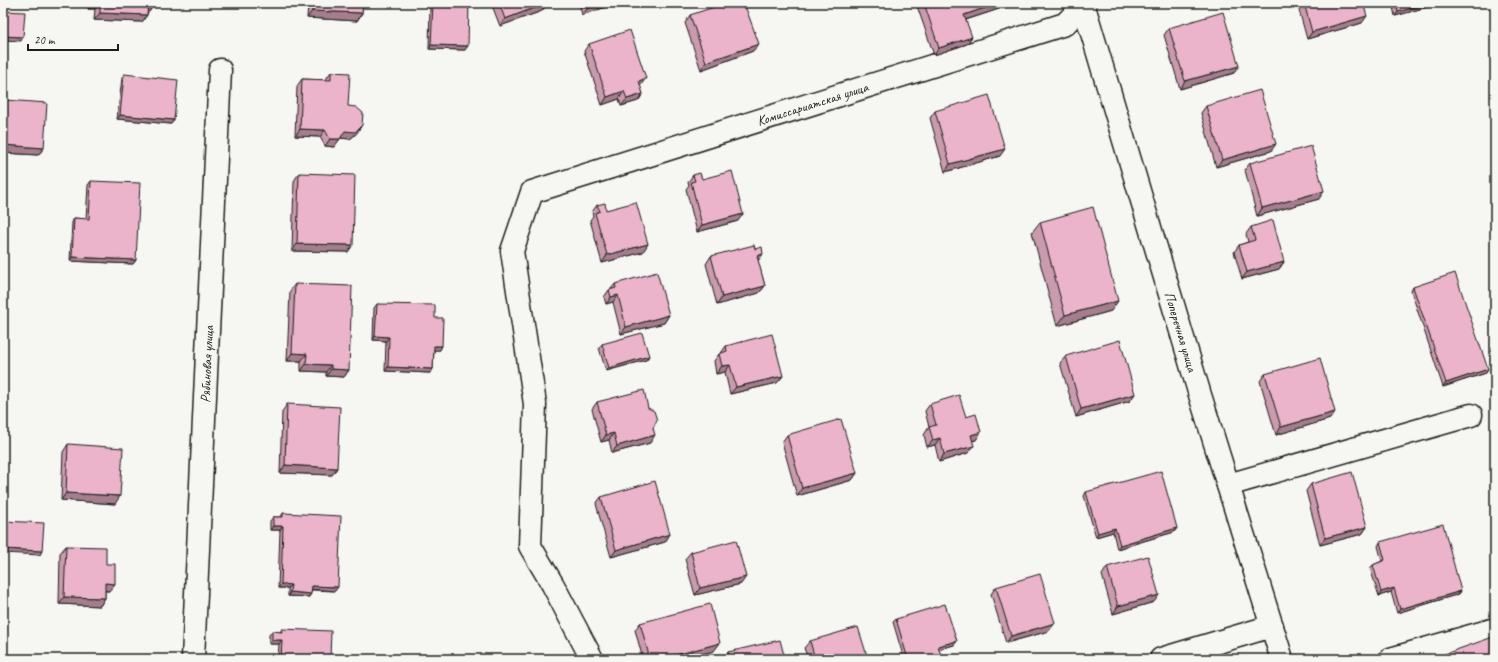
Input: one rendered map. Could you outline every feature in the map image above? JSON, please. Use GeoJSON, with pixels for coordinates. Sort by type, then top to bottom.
{"type":"FeatureCollection","features":[{"type":"Feature","properties":{"kind":"street","name":"Комиссариатская улица"},"geometry":{"type":"LineString","coordinates":[[592,659],[554,586],[530,546],[535,404],[512,251],[532,192],[1065,24],[1084,3]]}},
{"type":"Feature","properties":{"kind":"street","name":"Поперечная улица"},"geometry":{"type":"LineString","coordinates":[[1084,3],[1228,486],[1282,659]]}},
{"type":"Feature","properties":{"kind":"street","name":"Рябиновая улица"},"geometry":{"type":"LineString","coordinates":[[193,659],[220,70]]}},
{"type":"Feature","properties":{"kind":"street"},"geometry":{"type":"LineString","coordinates":[[1228,486],[1471,415]]}},
{"type":"Feature","properties":{"kind":"street"},"geometry":{"type":"LineString","coordinates":[[1161,659],[1272,626]]}},
{"type":"Feature","properties":{"kind":"street"},"geometry":{"type":"LineString","coordinates":[[1390,659],[1495,629]]}},
{"type":"Feature","properties":{"kind":"building"},"geometry":{"type":"Polygon","coordinates":[[[100,3],[155,3],[148,4],[147,15],[100,13],[100,3]]]}},
{"type":"Feature","properties":{"kind":"building"},"geometry":{"type":"Polygon","coordinates":[[[313,3],[363,3],[362,13],[312,11],[313,3]]]}},
{"type":"Feature","properties":{"kind":"building"},"geometry":{"type":"Polygon","coordinates":[[[433,3],[469,3],[468,46],[431,45],[433,3]]]}},
{"type":"Feature","properties":{"kind":"building"},"geometry":{"type":"Polygon","coordinates":[[[499,3],[547,3],[505,19],[499,3]]]}},
{"type":"Feature","properties":{"kind":"building"},"geometry":{"type":"Polygon","coordinates":[[[586,3],[601,3],[588,8],[586,3]]]}},
{"type":"Feature","properties":{"kind":"building"},"geometry":{"type":"Polygon","coordinates":[[[726,3],[744,3],[759,44],[706,62],[690,15],[726,3]]]}},
{"type":"Feature","properties":{"kind":"building"},"geometry":{"type":"Polygon","coordinates":[[[924,3],[999,3],[964,15],[972,37],[939,48],[924,3]]]}},
{"type":"Feature","properties":{"kind":"building"},"geometry":{"type":"Polygon","coordinates":[[[1304,3],[1363,3],[1367,16],[1312,32],[1304,3]]]}},
{"type":"Feature","properties":{"kind":"building"},"geometry":{"type":"Polygon","coordinates":[[[1396,3],[1430,3],[1398,12],[1396,3]]]}},
{"type":"Feature","properties":{"kind":"building"},"geometry":{"type":"Polygon","coordinates":[[[3,11],[25,12],[23,37],[3,36],[3,11]]]}},
{"type":"Feature","properties":{"kind":"building"},"geometry":{"type":"Polygon","coordinates":[[[1223,12],[1239,66],[1185,81],[1169,28],[1223,12]]]}},
{"type":"Feature","properties":{"kind":"building"},"geometry":{"type":"Polygon","coordinates":[[[630,30],[646,78],[639,81],[643,94],[627,99],[624,91],[607,97],[589,44],[630,30]]]}},
{"type":"Feature","properties":{"kind":"building"},"geometry":{"type":"Polygon","coordinates":[[[331,72],[350,73],[348,106],[356,107],[363,113],[362,125],[355,132],[345,131],[340,139],[330,139],[325,130],[300,129],[302,79],[331,80],[331,72]]]}},
{"type":"Feature","properties":{"kind":"building"},"geometry":{"type":"Polygon","coordinates":[[[124,74],[178,80],[174,120],[120,115],[124,74]]]}},
{"type":"Feature","properties":{"kind":"building"},"geometry":{"type":"Polygon","coordinates":[[[1260,90],[1276,144],[1222,160],[1206,106],[1260,90]]]}},
{"type":"Feature","properties":{"kind":"building"},"geometry":{"type":"Polygon","coordinates":[[[989,95],[1005,149],[950,164],[935,111],[989,95]]]}},
{"type":"Feature","properties":{"kind":"building"},"geometry":{"type":"Polygon","coordinates":[[[5,100],[47,103],[44,148],[3,145],[5,100]]]}},
{"type":"Feature","properties":{"kind":"building"},"geometry":{"type":"Polygon","coordinates":[[[1311,146],[1324,191],[1262,208],[1250,163],[1311,146]]]}},
{"type":"Feature","properties":{"kind":"building"},"geometry":{"type":"Polygon","coordinates":[[[732,171],[743,214],[702,225],[691,182],[695,181],[693,175],[700,173],[702,179],[732,171]]]}},
{"type":"Feature","properties":{"kind":"building"},"geometry":{"type":"Polygon","coordinates":[[[299,173],[355,175],[353,245],[297,244],[299,173]]]}},
{"type":"Feature","properties":{"kind":"building"},"geometry":{"type":"Polygon","coordinates":[[[91,181],[140,183],[136,260],[72,257],[74,218],[89,219],[91,181]]]}},
{"type":"Feature","properties":{"kind":"building"},"geometry":{"type":"Polygon","coordinates":[[[636,202],[648,244],[607,255],[595,213],[600,211],[597,205],[605,203],[606,210],[636,202]]]}},
{"type":"Feature","properties":{"kind":"building"},"geometry":{"type":"Polygon","coordinates":[[[1093,207],[1118,301],[1065,315],[1040,222],[1093,207]]]}},
{"type":"Feature","properties":{"kind":"building"},"geometry":{"type":"Polygon","coordinates":[[[1273,220],[1284,262],[1247,272],[1239,245],[1255,240],[1251,227],[1273,220]]]}},
{"type":"Feature","properties":{"kind":"building"},"geometry":{"type":"Polygon","coordinates":[[[754,245],[755,249],[762,247],[763,254],[757,256],[765,286],[722,297],[711,256],[754,245]]]}},
{"type":"Feature","properties":{"kind":"building"},"geometry":{"type":"Polygon","coordinates":[[[657,272],[669,315],[626,327],[618,295],[611,297],[609,290],[616,288],[615,284],[657,272]]]}},
{"type":"Feature","properties":{"kind":"building"},"geometry":{"type":"Polygon","coordinates":[[[1455,273],[1488,369],[1446,383],[1413,287],[1455,273]]]}},
{"type":"Feature","properties":{"kind":"building"},"geometry":{"type":"Polygon","coordinates":[[[295,284],[352,286],[349,370],[331,369],[331,365],[306,364],[307,354],[292,353],[295,284]]]}},
{"type":"Feature","properties":{"kind":"building"},"geometry":{"type":"Polygon","coordinates":[[[377,304],[435,305],[435,318],[443,318],[442,346],[434,346],[433,369],[388,367],[389,337],[375,336],[377,304]]]}},
{"type":"Feature","properties":{"kind":"building"},"geometry":{"type":"Polygon","coordinates":[[[642,333],[649,356],[609,368],[602,344],[642,333]]]}},
{"type":"Feature","properties":{"kind":"building"},"geometry":{"type":"Polygon","coordinates":[[[772,334],[783,376],[736,387],[730,365],[722,366],[719,354],[727,351],[726,346],[772,334]]]}},
{"type":"Feature","properties":{"kind":"building"},"geometry":{"type":"Polygon","coordinates":[[[1120,340],[1135,394],[1081,409],[1066,356],[1120,340]]]}},
{"type":"Feature","properties":{"kind":"building"},"geometry":{"type":"Polygon","coordinates":[[[1320,358],[1335,412],[1281,427],[1265,374],[1320,358]]]}},
{"type":"Feature","properties":{"kind":"building"},"geometry":{"type":"Polygon","coordinates":[[[644,390],[648,408],[654,411],[657,420],[653,428],[655,435],[617,446],[614,433],[606,435],[597,402],[644,390]]]}},
{"type":"Feature","properties":{"kind":"building"},"geometry":{"type":"Polygon","coordinates":[[[959,395],[966,417],[976,414],[981,432],[971,435],[974,446],[944,454],[940,438],[933,440],[929,427],[936,425],[930,404],[959,395]]]}},
{"type":"Feature","properties":{"kind":"building"},"geometry":{"type":"Polygon","coordinates":[[[287,404],[340,407],[337,468],[285,465],[287,404]]]}},
{"type":"Feature","properties":{"kind":"building"},"geometry":{"type":"Polygon","coordinates":[[[841,419],[857,473],[802,488],[787,435],[841,419]]]}},
{"type":"Feature","properties":{"kind":"building"},"geometry":{"type":"Polygon","coordinates":[[[68,444],[123,448],[120,496],[66,493],[68,444]]]}},
{"type":"Feature","properties":{"kind":"building"},"geometry":{"type":"Polygon","coordinates":[[[1161,471],[1177,528],[1120,545],[1115,528],[1098,533],[1086,492],[1161,471]]]}},
{"type":"Feature","properties":{"kind":"building"},"geometry":{"type":"Polygon","coordinates":[[[1352,472],[1367,527],[1325,538],[1311,484],[1352,472]]]}},
{"type":"Feature","properties":{"kind":"building"},"geometry":{"type":"Polygon","coordinates":[[[655,481],[670,534],[616,550],[601,497],[655,481]]]}},
{"type":"Feature","properties":{"kind":"building"},"geometry":{"type":"Polygon","coordinates":[[[283,513],[341,516],[338,587],[312,586],[311,594],[290,592],[291,585],[281,584],[283,526],[273,526],[273,517],[283,517],[283,513]]]}},
{"type":"Feature","properties":{"kind":"building"},"geometry":{"type":"Polygon","coordinates":[[[3,521],[44,523],[42,551],[3,549],[3,521]]]}},
{"type":"Feature","properties":{"kind":"building"},"geometry":{"type":"Polygon","coordinates":[[[1443,524],[1461,591],[1400,609],[1394,588],[1381,592],[1373,565],[1385,560],[1380,542],[1443,524]]]}},
{"type":"Feature","properties":{"kind":"building"},"geometry":{"type":"Polygon","coordinates":[[[736,540],[746,577],[700,588],[691,552],[736,540]]]}},
{"type":"Feature","properties":{"kind":"building"},"geometry":{"type":"Polygon","coordinates":[[[66,546],[106,547],[106,564],[115,564],[115,584],[105,583],[105,598],[64,597],[66,546]]]}},
{"type":"Feature","properties":{"kind":"building"},"geometry":{"type":"Polygon","coordinates":[[[1148,556],[1159,595],[1118,606],[1107,567],[1148,556]]]}},
{"type":"Feature","properties":{"kind":"building"},"geometry":{"type":"Polygon","coordinates":[[[1040,574],[1055,623],[1011,636],[996,587],[1040,574]]]}},
{"type":"Feature","properties":{"kind":"building"},"geometry":{"type":"Polygon","coordinates":[[[710,604],[720,643],[661,659],[650,659],[640,623],[710,604]]]}},
{"type":"Feature","properties":{"kind":"building"},"geometry":{"type":"Polygon","coordinates":[[[945,604],[957,641],[938,646],[941,655],[926,659],[908,659],[896,619],[945,604]]]}},
{"type":"Feature","properties":{"kind":"building"},"geometry":{"type":"Polygon","coordinates":[[[858,627],[868,659],[815,659],[810,641],[858,627]]]}},
{"type":"Feature","properties":{"kind":"building"},"geometry":{"type":"Polygon","coordinates":[[[282,629],[331,631],[330,659],[281,659],[282,640],[272,640],[272,631],[282,632],[282,629]]]}},
{"type":"Feature","properties":{"kind":"building"},"geometry":{"type":"Polygon","coordinates":[[[1493,637],[1495,643],[1495,659],[1440,659],[1439,656],[1493,637]]]}},
{"type":"Feature","properties":{"kind":"building"},"geometry":{"type":"Polygon","coordinates":[[[780,640],[785,659],[729,659],[728,652],[780,640]]]}}]}
